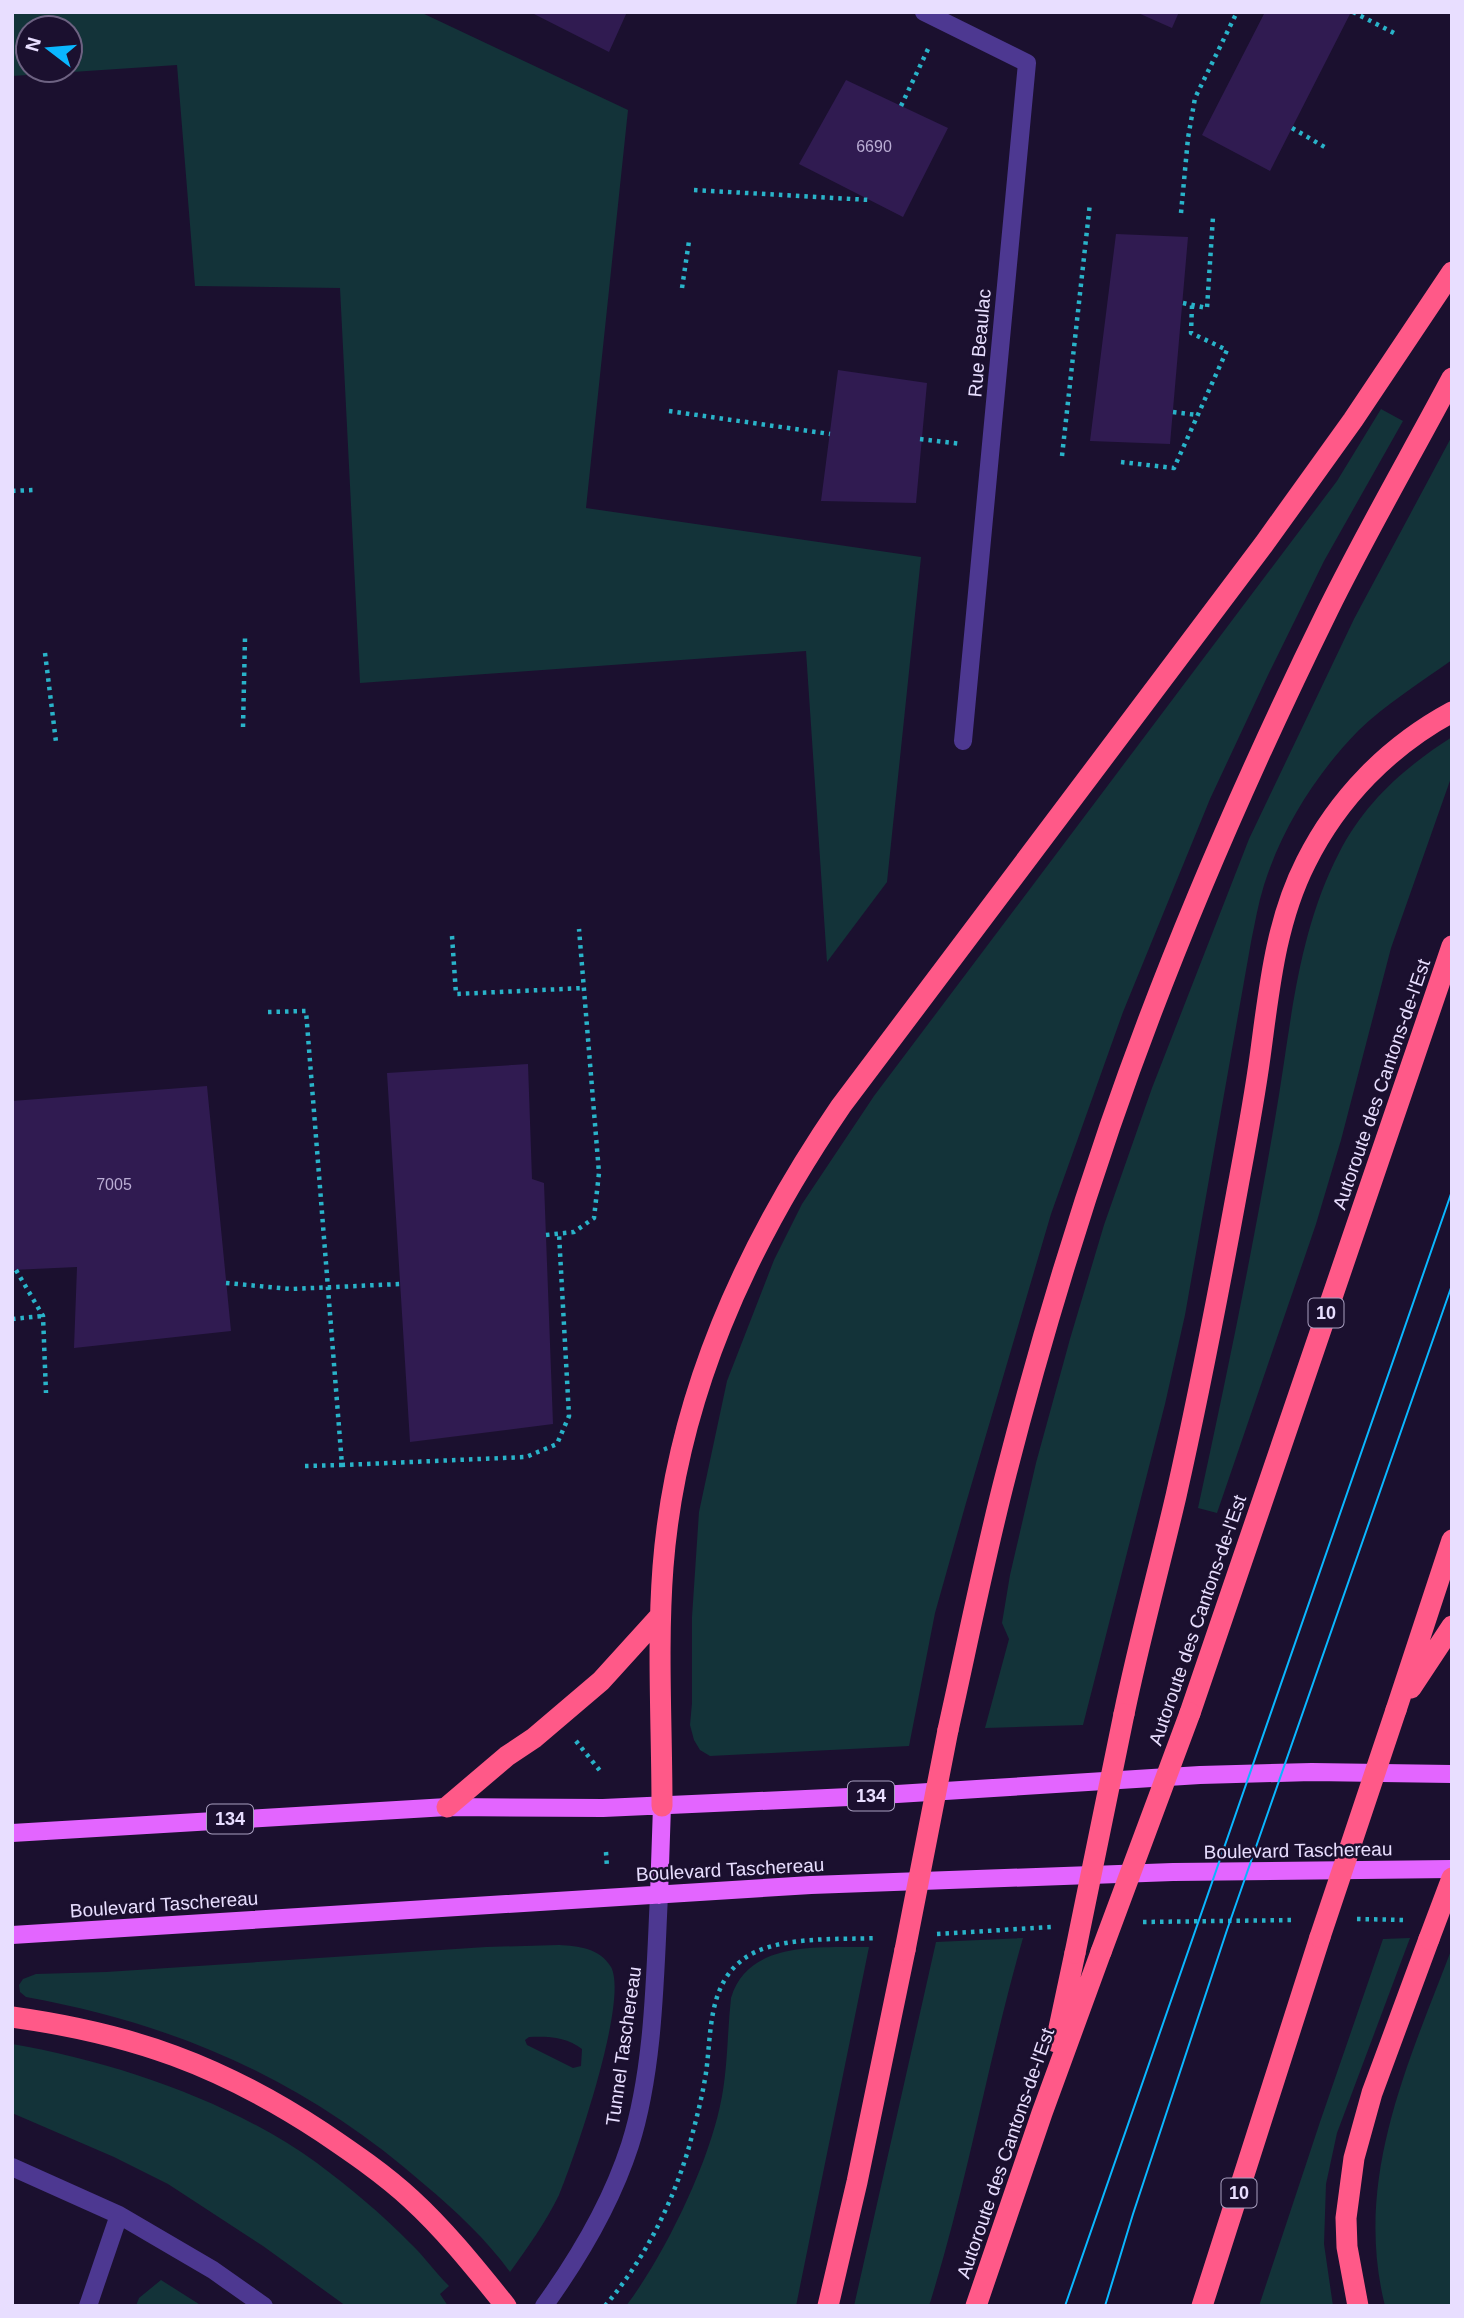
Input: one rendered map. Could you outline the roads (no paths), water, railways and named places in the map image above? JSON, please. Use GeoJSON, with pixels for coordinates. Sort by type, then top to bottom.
{"type":"FeatureCollection","features":[{"type":"Feature","properties":{"kind":"highway"},"geometry":{"type":"LineString","coordinates":[[662,1806],[660,1616],[673,1492],[705,1367],[737,1284],[784,1194],[841,1106],[1264,544],[1367,399],[1452,272]]}},
{"type":"Feature","properties":{"kind":"highway"},"geometry":{"type":"LineString","coordinates":[[828,2306],[857,2182],[948,1730],[1004,1479],[1043,1337],[1104,1146],[1150,1017],[1224,833],[1273,723],[1330,606],[1452,378]]}},
{"type":"Feature","properties":{"kind":"highway"},"geometry":{"type":"LineString","coordinates":[[1042,2113],[1124,1714],[1200,1383],[1249,1126],[1276,948],[1284,918],[1305,863],[1343,802],[1371,771],[1392,753],[1452,712]]}},
{"type":"Feature","properties":{"kind":"highway","name":"Autoroute des Cantons-de-l'Est"},"geometry":{"type":"LineString","coordinates":[[976,2306],[1042,2113],[1190,1713],[1452,946]]}},
{"type":"Feature","properties":{"kind":"highway","name":"10"},"geometry":{"type":"LineString","coordinates":[[1202,2306],[1320,1937],[1452,1540]]}},
{"type":"Feature","properties":{"kind":"highway"},"geometry":{"type":"LineString","coordinates":[[447,1807],[601,1681],[660,1616]]}},
{"type":"Feature","properties":{"kind":"highway"},"geometry":{"type":"LineString","coordinates":[[1396,1710],[1452,1626]]}},
{"type":"Feature","properties":{"kind":"highway"},"geometry":{"type":"LineString","coordinates":[[1358,2306],[1346,2218],[1354,2158],[1372,2093],[1452,1878]]}},
{"type":"Feature","properties":{"kind":"highway"},"geometry":{"type":"LineString","coordinates":[[12,2017],[105,2034],[156,2048],[225,2076],[270,2100],[344,2147],[391,2182],[433,2220],[506,2306]]}},
{"type":"Feature","properties":{"kind":"main road","name":"134"},"geometry":{"type":"LineString","coordinates":[[12,1833],[447,1807],[662,1806],[849,1797],[1200,1775],[1312,1772],[1452,1774]]}},
{"type":"Feature","properties":{"kind":"main road"},"geometry":{"type":"LineString","coordinates":[[659,1895],[662,1806]]}},
{"type":"Feature","properties":{"kind":"main road","name":"Boulevard Taschereau"},"geometry":{"type":"LineString","coordinates":[[12,1935],[811,1885],[1173,1872],[1452,1869]]}},
{"type":"Feature","properties":{"kind":"street","name":"Rue Beaulac"},"geometry":{"type":"LineString","coordinates":[[925,12],[1027,63],[963,741]]}},
{"type":"Feature","properties":{"kind":"street","name":"Tunnel Taschereau"},"geometry":{"type":"LineString","coordinates":[[544,2306],[585,2244],[611,2194],[630,2144],[648,2051],[659,1895]]}},
{"type":"Feature","properties":{"kind":"street"},"geometry":{"type":"LineString","coordinates":[[12,2167],[120,2215],[213,2270],[264,2306]]}},
{"type":"Feature","properties":{"kind":"street"},"geometry":{"type":"LineString","coordinates":[[88,2306],[120,2215]]}},
{"type":"Feature","properties":{"kind":"tram line"},"geometry":{"type":"LineString","coordinates":[[1065,2306],[1452,1191]]}},
{"type":"Feature","properties":{"kind":"tram line"},"geometry":{"type":"LineString","coordinates":[[1105,2306],[1227,1930],[1452,1285]]}}]}
